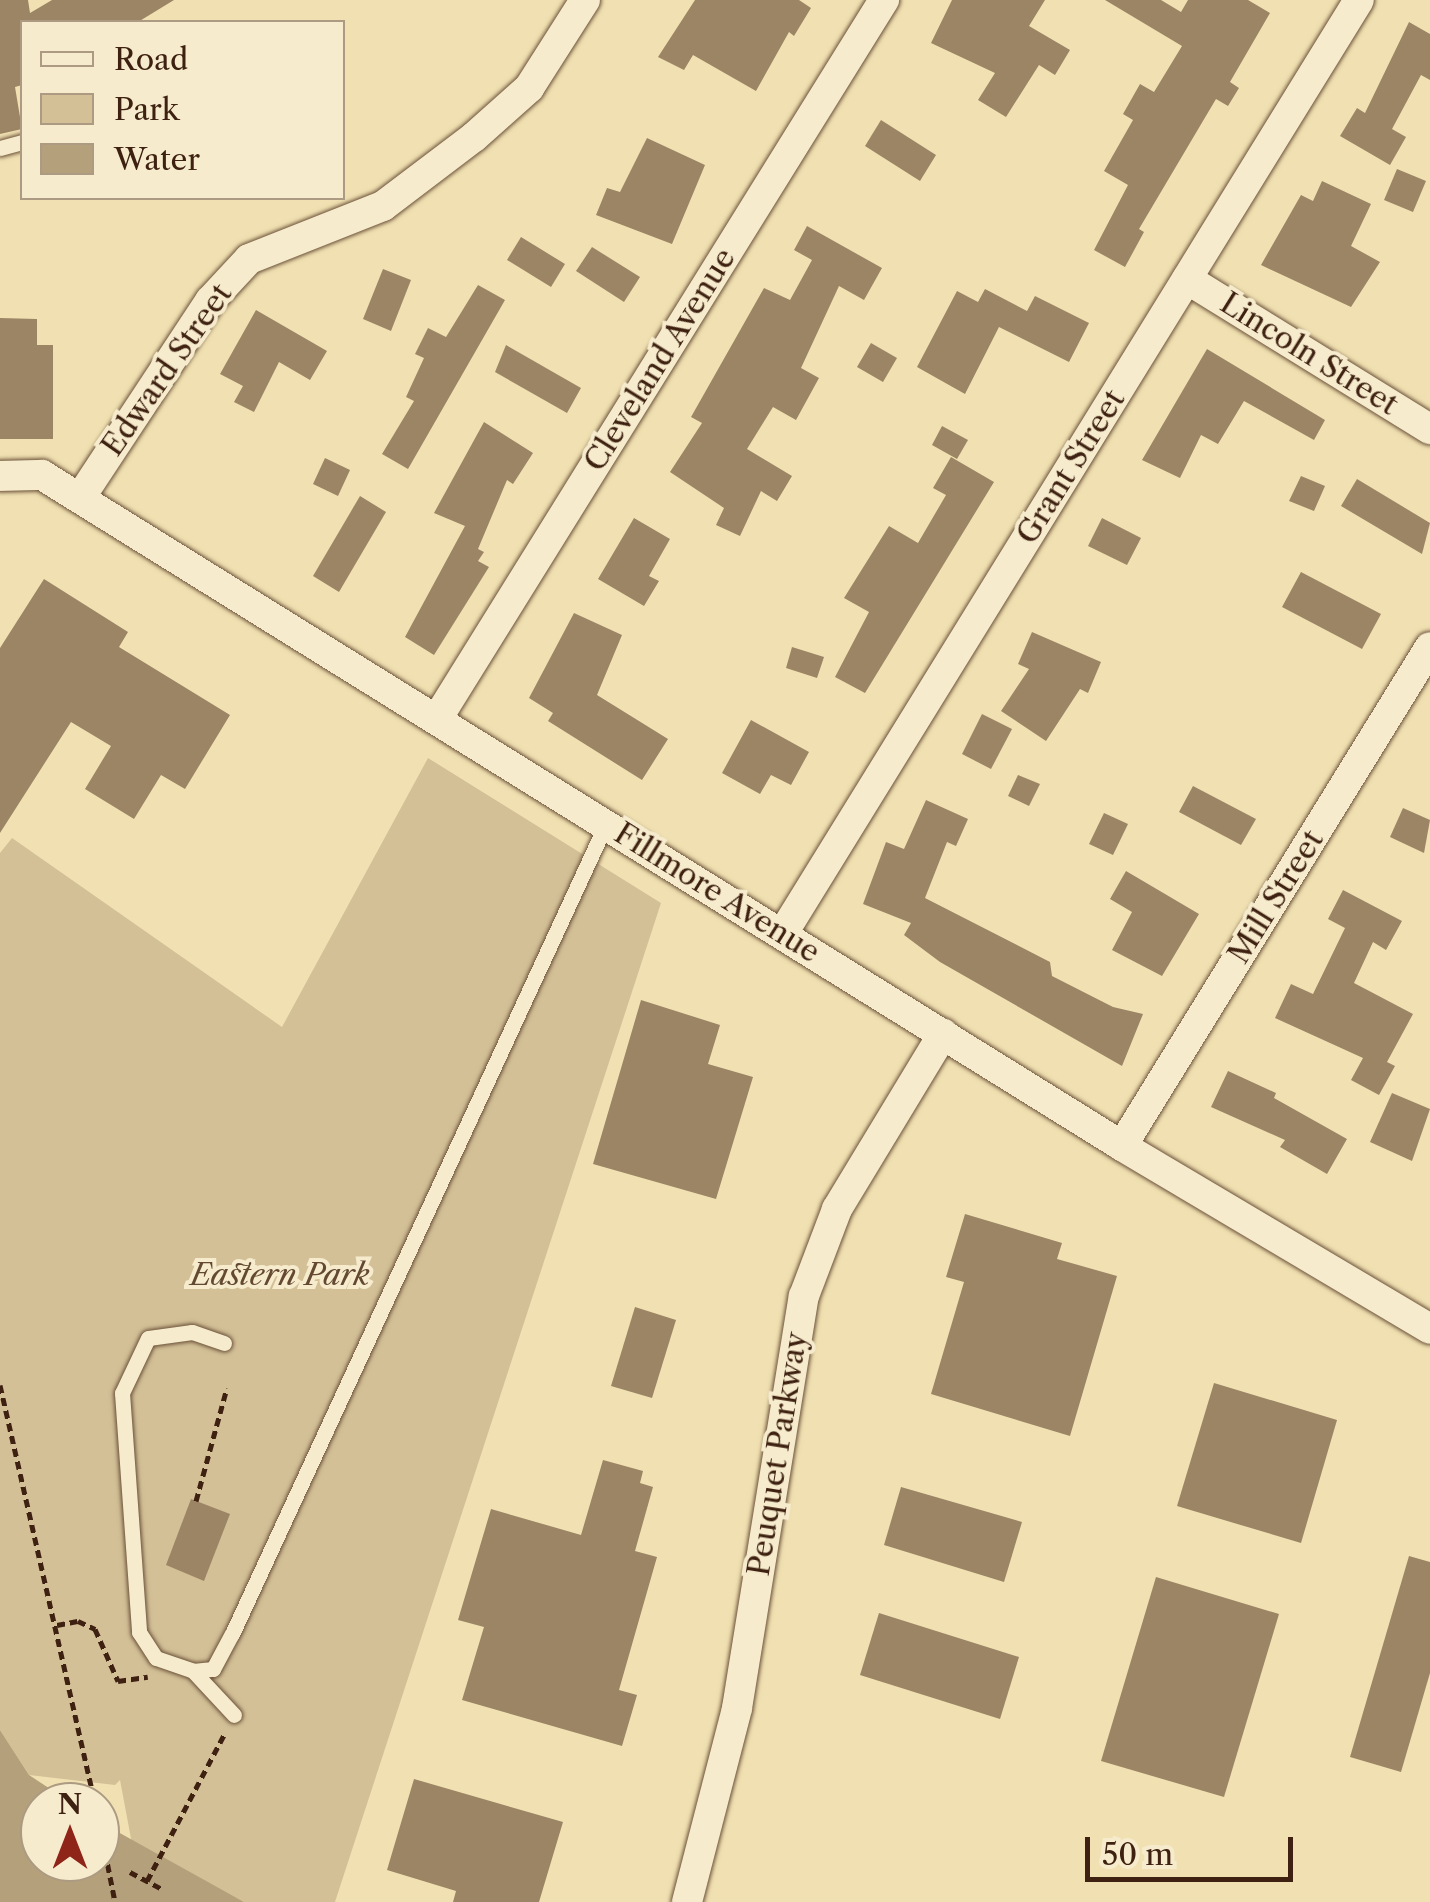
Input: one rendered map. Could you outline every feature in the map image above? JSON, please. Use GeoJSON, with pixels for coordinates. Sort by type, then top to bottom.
{"type":"FeatureCollection","features":[{"type":"Feature","properties":{"kind":"street","name":"Edward Street"},"geometry":{"type":"LineString","coordinates":[[80,498],[210,302],[249,259],[383,206],[474,136],[529,88],[585,0]]}},
{"type":"Feature","properties":{"kind":"street","name":"Cleveland Avenue"},"geometry":{"type":"LineString","coordinates":[[437,719],[884,0]]}},
{"type":"Feature","properties":{"kind":"street","name":"Grant Street"},"geometry":{"type":"LineString","coordinates":[[783,933],[1359,0]]}},
{"type":"Feature","properties":{"kind":"street","name":"Lincoln Street"},"geometry":{"type":"LineString","coordinates":[[1188,279],[1430,429]]}},
{"type":"Feature","properties":{"kind":"street","name":"Fillmore Avenue"},"geometry":{"type":"LineString","coordinates":[[0,476],[42,474],[1122,1146],[1430,1329]]}},
{"type":"Feature","properties":{"kind":"street","name":"Mill Street"},"geometry":{"type":"LineString","coordinates":[[1122,1146],[1430,647]]}},
{"type":"Feature","properties":{"kind":"street","name":"Peuquet Parkway"},"geometry":{"type":"LineString","coordinates":[[688,1902],[736,1708],[804,1296],[837,1209],[943,1034]]}},
{"type":"Feature","properties":{"kind":"lane"},"geometry":{"type":"LineString","coordinates":[[224,1343],[192,1332],[148,1338],[122,1393],[139,1632],[156,1658],[193,1671],[213,1669],[232,1634],[606,824]]}},
{"type":"Feature","properties":{"kind":"lane"},"geometry":{"type":"LineString","coordinates":[[193,1671],[234,1715]]}},
{"type":"Feature","properties":{"kind":"path"},"geometry":{"type":"LineString","coordinates":[[0,1385],[90,1782]]}},
{"type":"Feature","properties":{"kind":"path"},"geometry":{"type":"LineString","coordinates":[[196,1500],[227,1388]]}},
{"type":"Feature","properties":{"kind":"path"},"geometry":{"type":"LineString","coordinates":[[55,1625],[78,1621],[95,1629],[118,1680],[154,1674],[156,1658]]}},
{"type":"Feature","properties":{"kind":"path"},"geometry":{"type":"LineString","coordinates":[[147,1881],[234,1715]]}},
{"type":"Feature","properties":{"kind":"path"},"geometry":{"type":"LineString","coordinates":[[130,1872],[162,1889]]}},
{"type":"Feature","properties":{"kind":"green space","name":"Eastern Park"},"geometry":{"type":"Polygon","coordinates":[[[428,758],[661,903],[335,1902],[244,1902],[132,1844],[120,1780],[89,1782],[29,1775],[0,1730],[0,853],[12,838],[282,1027],[428,758]]]}},
{"type":"Feature","properties":{"kind":"water"},"geometry":{"type":"Polygon","coordinates":[[[0,1730],[29,1775],[40,1782],[20,1782],[20,1882],[120,1882],[120,1833],[244,1902],[0,1902],[0,1730]]]}},
{"type":"Feature","properties":{"kind":"building"},"geometry":{"type":"Polygon","coordinates":[[[0,0],[28,0],[30,13],[52,0],[174,0],[141,20],[20,20],[20,86],[15,87],[20,129],[0,134],[0,0]]]}},
{"type":"Feature","properties":{"kind":"building"},"geometry":{"type":"Polygon","coordinates":[[[695,0],[799,0],[811,8],[794,36],[789,32],[756,91],[693,55],[684,70],[658,57],[695,0]]]}},
{"type":"Feature","properties":{"kind":"building"},"geometry":{"type":"Polygon","coordinates":[[[952,0],[1045,0],[1029,26],[1070,50],[1055,75],[1039,65],[1006,117],[978,100],[995,73],[931,43],[952,0]]]}},
{"type":"Feature","properties":{"kind":"building"},"geometry":{"type":"Polygon","coordinates":[[[1105,0],[1161,0],[1181,12],[1188,0],[1248,0],[1270,13],[1230,82],[1239,88],[1228,106],[1216,99],[1139,229],[1144,232],[1125,267],[1094,250],[1128,185],[1104,171],[1133,120],[1123,114],[1140,84],[1154,92],[1182,46],[1105,0]]]}},
{"type":"Feature","properties":{"kind":"building"},"geometry":{"type":"Polygon","coordinates":[[[1409,22],[1430,34],[1430,80],[1421,75],[1392,129],[1406,137],[1390,165],[1340,136],[1357,108],[1365,113],[1409,22]]]}},
{"type":"Feature","properties":{"kind":"building"},"geometry":{"type":"Polygon","coordinates":[[[881,120],[936,155],[920,181],[865,146],[881,120]]]}},
{"type":"Feature","properties":{"kind":"building"},"geometry":{"type":"Polygon","coordinates":[[[647,138],[705,165],[672,244],[596,215],[607,188],[620,192],[647,138]]]}},
{"type":"Feature","properties":{"kind":"building"},"geometry":{"type":"Polygon","coordinates":[[[1397,169],[1426,181],[1413,212],[1384,200],[1397,169]]]}},
{"type":"Feature","properties":{"kind":"building"},"geometry":{"type":"Polygon","coordinates":[[[1322,181],[1371,204],[1351,246],[1380,262],[1351,307],[1261,265],[1301,195],[1313,201],[1322,181]]]}},
{"type":"Feature","properties":{"kind":"building"},"geometry":{"type":"Polygon","coordinates":[[[807,226],[882,268],[864,300],[839,286],[801,368],[819,378],[796,420],[773,407],[747,449],[792,476],[777,501],[761,491],[740,536],[716,525],[724,508],[670,472],[702,423],[691,417],[764,288],[790,300],[812,260],[794,250],[807,226]]]}},
{"type":"Feature","properties":{"kind":"building"},"geometry":{"type":"Polygon","coordinates":[[[521,237],[565,264],[551,287],[507,260],[521,237]]]}},
{"type":"Feature","properties":{"kind":"building"},"geometry":{"type":"Polygon","coordinates":[[[592,247],[640,277],[624,302],[576,271],[592,247]]]}},
{"type":"Feature","properties":{"kind":"building"},"geometry":{"type":"Polygon","coordinates":[[[383,269],[411,280],[391,331],[363,319],[383,269]]]}},
{"type":"Feature","properties":{"kind":"building"},"geometry":{"type":"Polygon","coordinates":[[[478,285],[505,300],[408,469],[382,454],[414,401],[406,397],[424,358],[415,354],[428,328],[446,337],[478,285]]]}},
{"type":"Feature","properties":{"kind":"building"},"geometry":{"type":"Polygon","coordinates":[[[985,289],[1027,311],[1035,296],[1089,323],[1069,362],[999,327],[965,394],[917,367],[957,291],[978,302],[985,289]]]}},
{"type":"Feature","properties":{"kind":"building"},"geometry":{"type":"Polygon","coordinates":[[[256,310],[327,351],[310,380],[279,362],[254,412],[234,402],[243,386],[220,374],[256,310]]]}},
{"type":"Feature","properties":{"kind":"building"},"geometry":{"type":"Polygon","coordinates":[[[0,318],[37,319],[37,345],[53,345],[53,439],[0,439],[0,318]]]}},
{"type":"Feature","properties":{"kind":"building"},"geometry":{"type":"Polygon","coordinates":[[[871,343],[897,358],[883,382],[857,367],[871,343]]]}},
{"type":"Feature","properties":{"kind":"building"},"geometry":{"type":"Polygon","coordinates":[[[506,345],[581,388],[567,413],[495,372],[506,345]]]}},
{"type":"Feature","properties":{"kind":"building"},"geometry":{"type":"Polygon","coordinates":[[[1207,349],[1325,420],[1314,440],[1244,401],[1218,444],[1201,435],[1180,478],[1142,460],[1207,349]]]}},
{"type":"Feature","properties":{"kind":"building"},"geometry":{"type":"Polygon","coordinates":[[[484,422],[533,453],[513,484],[507,480],[478,549],[484,552],[478,561],[489,567],[434,655],[405,637],[465,526],[434,513],[484,422]]]}},
{"type":"Feature","properties":{"kind":"building"},"geometry":{"type":"Polygon","coordinates":[[[942,426],[968,440],[957,459],[932,445],[942,426]]]}},
{"type":"Feature","properties":{"kind":"building"},"geometry":{"type":"Polygon","coordinates":[[[951,457],[994,482],[865,693],[835,677],[869,612],[844,598],[889,526],[918,543],[946,495],[933,488],[951,457]]]}},
{"type":"Feature","properties":{"kind":"building"},"geometry":{"type":"Polygon","coordinates":[[[325,458],[350,470],[338,496],[313,484],[325,458]]]}},
{"type":"Feature","properties":{"kind":"building"},"geometry":{"type":"Polygon","coordinates":[[[1301,476],[1325,486],[1314,511],[1289,501],[1301,476]]]}},
{"type":"Feature","properties":{"kind":"building"},"geometry":{"type":"Polygon","coordinates":[[[1357,479],[1430,523],[1422,554],[1341,506],[1357,479]]]}},
{"type":"Feature","properties":{"kind":"building"},"geometry":{"type":"Polygon","coordinates":[[[360,496],[386,512],[339,592],[313,576],[360,496]]]}},
{"type":"Feature","properties":{"kind":"building"},"geometry":{"type":"Polygon","coordinates":[[[634,518],[670,539],[649,576],[659,581],[644,606],[598,579],[634,518]]]}},
{"type":"Feature","properties":{"kind":"building"},"geometry":{"type":"Polygon","coordinates":[[[1102,518],[1141,538],[1127,565],[1088,546],[1102,518]]]}},
{"type":"Feature","properties":{"kind":"building"},"geometry":{"type":"Polygon","coordinates":[[[1301,572],[1381,614],[1362,649],[1282,607],[1301,572]]]}},
{"type":"Feature","properties":{"kind":"building"},"geometry":{"type":"Polygon","coordinates":[[[44,579],[128,632],[119,647],[230,715],[185,789],[161,775],[134,819],[85,789],[111,746],[71,722],[0,833],[0,648],[44,579]]]}},
{"type":"Feature","properties":{"kind":"building"},"geometry":{"type":"Polygon","coordinates":[[[574,613],[622,635],[597,695],[668,739],[642,780],[548,721],[553,713],[529,698],[574,613]]]}},
{"type":"Feature","properties":{"kind":"building"},"geometry":{"type":"Polygon","coordinates":[[[1032,632],[1101,662],[1088,693],[1080,689],[1046,741],[1001,711],[1029,669],[1018,664],[1032,632]]]}},
{"type":"Feature","properties":{"kind":"building"},"geometry":{"type":"Polygon","coordinates":[[[792,647],[824,657],[817,678],[786,668],[792,647]]]}},
{"type":"Feature","properties":{"kind":"building"},"geometry":{"type":"Polygon","coordinates":[[[982,714],[1012,729],[991,769],[962,754],[982,714]]]}},
{"type":"Feature","properties":{"kind":"building"},"geometry":{"type":"Polygon","coordinates":[[[751,720],[809,752],[791,785],[771,775],[760,794],[722,773],[751,720]]]}},
{"type":"Feature","properties":{"kind":"building"},"geometry":{"type":"Polygon","coordinates":[[[1018,775],[1040,784],[1029,806],[1008,796],[1018,775]]]}},
{"type":"Feature","properties":{"kind":"building"},"geometry":{"type":"Polygon","coordinates":[[[1193,786],[1256,819],[1241,845],[1179,812],[1193,786]]]}},
{"type":"Feature","properties":{"kind":"building"},"geometry":{"type":"Polygon","coordinates":[[[926,800],[968,819],[956,846],[947,842],[925,898],[1050,962],[1052,976],[1113,1007],[1143,1014],[1122,1066],[940,962],[904,935],[911,923],[863,904],[886,842],[904,849],[926,800]]]}},
{"type":"Feature","properties":{"kind":"building"},"geometry":{"type":"Polygon","coordinates":[[[1403,808],[1430,820],[1424,853],[1390,837],[1403,808]]]}},
{"type":"Feature","properties":{"kind":"building"},"geometry":{"type":"Polygon","coordinates":[[[1104,813],[1128,824],[1113,855],[1089,844],[1104,813]]]}},
{"type":"Feature","properties":{"kind":"building"},"geometry":{"type":"Polygon","coordinates":[[[1126,871],[1199,914],[1162,976],[1112,950],[1132,912],[1110,899],[1126,871]]]}},
{"type":"Feature","properties":{"kind":"building"},"geometry":{"type":"Polygon","coordinates":[[[1343,890],[1402,921],[1386,950],[1373,942],[1354,983],[1413,1014],[1387,1062],[1395,1066],[1379,1095],[1351,1080],[1363,1058],[1275,1018],[1291,984],[1313,994],[1345,928],[1328,919],[1343,890]]]}},
{"type":"Feature","properties":{"kind":"building"},"geometry":{"type":"Polygon","coordinates":[[[641,1000],[720,1025],[708,1064],[753,1077],[716,1199],[593,1164],[641,1000]]]}},
{"type":"Feature","properties":{"kind":"building"},"geometry":{"type":"Polygon","coordinates":[[[1228,1071],[1276,1093],[1274,1098],[1347,1139],[1327,1174],[1280,1147],[1285,1140],[1211,1107],[1228,1071]]]}},
{"type":"Feature","properties":{"kind":"building"},"geometry":{"type":"Polygon","coordinates":[[[1392,1093],[1430,1109],[1412,1161],[1370,1142],[1392,1093]]]}},
{"type":"Feature","properties":{"kind":"building"},"geometry":{"type":"Polygon","coordinates":[[[965,1214],[1062,1243],[1057,1259],[1117,1276],[1070,1436],[931,1394],[964,1282],[946,1277],[965,1214]]]}},
{"type":"Feature","properties":{"kind":"building"},"geometry":{"type":"Polygon","coordinates":[[[635,1307],[676,1320],[652,1398],[611,1386],[635,1307]]]}},
{"type":"Feature","properties":{"kind":"building"},"geometry":{"type":"Polygon","coordinates":[[[1214,1383],[1337,1420],[1301,1543],[1177,1506],[1214,1383]]]}},
{"type":"Feature","properties":{"kind":"building"},"geometry":{"type":"Polygon","coordinates":[[[603,1460],[643,1471],[640,1483],[653,1487],[635,1551],[657,1557],[619,1690],[637,1695],[622,1746],[462,1700],[484,1627],[458,1620],[491,1509],[581,1535],[603,1460]]]}},
{"type":"Feature","properties":{"kind":"building"},"geometry":{"type":"Polygon","coordinates":[[[901,1487],[1022,1522],[1004,1582],[884,1545],[901,1487]]]}},
{"type":"Feature","properties":{"kind":"building"},"geometry":{"type":"Polygon","coordinates":[[[191,1499],[230,1514],[204,1581],[166,1565],[191,1499]]]}},
{"type":"Feature","properties":{"kind":"building"},"geometry":{"type":"Polygon","coordinates":[[[1409,1556],[1430,1562],[1430,1673],[1401,1772],[1350,1757],[1409,1556]]]}},
{"type":"Feature","properties":{"kind":"building"},"geometry":{"type":"Polygon","coordinates":[[[1156,1577],[1279,1614],[1224,1797],[1101,1761],[1156,1577]]]}},
{"type":"Feature","properties":{"kind":"building"},"geometry":{"type":"Polygon","coordinates":[[[879,1613],[1019,1657],[1000,1719],[860,1675],[879,1613]]]}},
{"type":"Feature","properties":{"kind":"building"},"geometry":{"type":"Polygon","coordinates":[[[414,1779],[563,1822],[539,1902],[453,1902],[456,1891],[387,1870],[414,1779]]]}}]}
